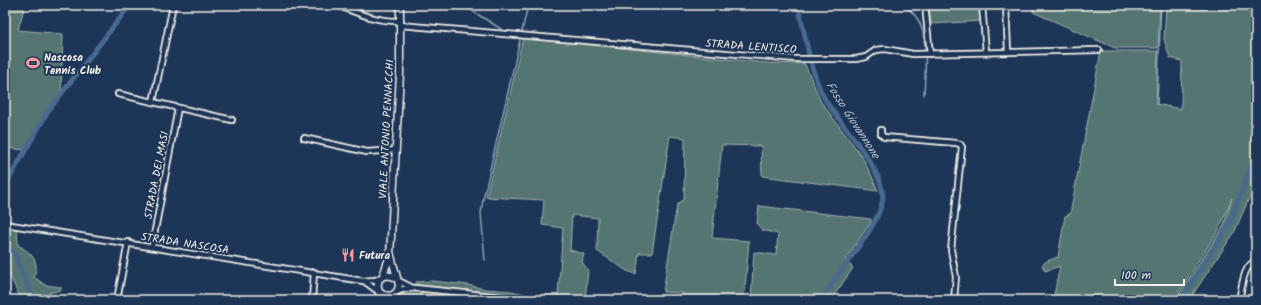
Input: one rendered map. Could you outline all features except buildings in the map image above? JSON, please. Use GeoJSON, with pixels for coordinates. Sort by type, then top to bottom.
{"type":"FeatureCollection","features":[{"type":"Feature","properties":{"kind":"main road","name":"VIALE ANTONIO PENNACCHI"},"geometry":{"type":"LineString","coordinates":[[382,277],[390,255],[396,150],[401,23],[400,5]]}},
{"type":"Feature","properties":{"kind":"main road","name":"VIALE ANTONIO PENNACCHI"},"geometry":{"type":"LineString","coordinates":[[390,255],[396,279]]}},
{"type":"Feature","properties":{"kind":"main road"},"geometry":{"type":"LineString","coordinates":[[379,292],[387,296],[394,296],[398,284],[396,279],[389,275],[382,277],[377,286],[379,292],[382,300]]}},
{"type":"Feature","properties":{"kind":"street","name":"STRADA LENTISCO"},"geometry":{"type":"LineString","coordinates":[[337,5],[378,19],[401,23],[630,46],[804,59],[861,58],[869,56],[878,50],[885,49],[904,54],[1099,50]]}},
{"type":"Feature","properties":{"kind":"street"},"geometry":{"type":"LineString","coordinates":[[925,5],[930,54]]}},
{"type":"Feature","properties":{"kind":"street"},"geometry":{"type":"LineString","coordinates":[[982,5],[986,52]]}},
{"type":"Feature","properties":{"kind":"street"},"geometry":{"type":"LineString","coordinates":[[153,102],[173,6]]}},
{"type":"Feature","properties":{"kind":"street"},"geometry":{"type":"LineString","coordinates":[[1006,6],[1008,51]]}},
{"type":"Feature","properties":{"kind":"street"},"geometry":{"type":"LineString","coordinates":[[118,94],[232,120]]}},
{"type":"Feature","properties":{"kind":"street","name":"STRADA DEI MASI"},"geometry":{"type":"LineString","coordinates":[[152,246],[178,108]]}},
{"type":"Feature","properties":{"kind":"street"},"geometry":{"type":"LineString","coordinates":[[881,130],[884,137],[956,143],[960,144],[962,147],[951,248],[951,256],[956,277],[954,300]]}},
{"type":"Feature","properties":{"kind":"street"},"geometry":{"type":"LineString","coordinates":[[304,138],[367,152],[396,150]]}},
{"type":"Feature","properties":{"kind":"street","name":"STRADA NASCOSA"},"geometry":{"type":"LineString","coordinates":[[5,224],[128,242],[363,281],[382,277]]}},
{"type":"Feature","properties":{"kind":"street"},"geometry":{"type":"LineString","coordinates":[[117,300],[128,242]]}},
{"type":"Feature","properties":{"kind":"street"},"geometry":{"type":"LineString","coordinates":[[1239,300],[1247,269],[1251,263],[1256,261]]}},
{"type":"Feature","properties":{"kind":"street"},"geometry":{"type":"LineString","coordinates":[[312,300],[314,272]]}},
{"type":"Feature","properties":{"kind":"street"},"geometry":{"type":"LineString","coordinates":[[396,279],[415,288]]}},
{"type":"Feature","properties":{"kind":"street","name":"STRADA NASCOSA"},"geometry":{"type":"LineString","coordinates":[[363,281],[379,292]]}},
{"type":"Feature","properties":{"kind":"street"},"geometry":{"type":"LineString","coordinates":[[394,296],[400,290],[415,288],[531,300]]}},
{"type":"Feature","properties":{"kind":"green space","name":"Nascosa Tennis Club"},"geometry":{"type":"Polygon","coordinates":[[[5,5],[25,5],[18,30],[63,34],[61,93],[47,111],[25,150],[5,148],[5,5]]]}},
{"type":"Feature","properties":{"kind":"green space"},"geometry":{"type":"Polygon","coordinates":[[[929,5],[980,5],[981,21],[931,24],[929,5]]]}},
{"type":"Feature","properties":{"kind":"green space"},"geometry":{"type":"Polygon","coordinates":[[[1033,5],[1160,5],[1158,48],[1115,48],[1033,12],[1033,5]]]}},
{"type":"Feature","properties":{"kind":"green space"},"geometry":{"type":"Polygon","coordinates":[[[1166,5],[1256,5],[1256,182],[1234,233],[1189,300],[1175,300],[1223,227],[1232,198],[1218,231],[1173,300],[1092,300],[1054,295],[1060,266],[1045,271],[1042,265],[1047,261],[1058,257],[1065,216],[1070,214],[1101,51],[1158,51],[1156,104],[1181,109],[1182,61],[1170,58],[1164,39],[1166,5]]]}},
{"type":"Feature","properties":{"kind":"green space"},"geometry":{"type":"Polygon","coordinates":[[[523,38],[767,63],[805,64],[821,102],[861,155],[878,191],[762,176],[761,146],[722,145],[712,238],[749,241],[744,300],[684,300],[683,293],[663,292],[677,205],[684,199],[685,138],[670,136],[652,253],[639,253],[636,274],[627,271],[597,251],[598,218],[572,215],[570,250],[584,254],[582,262],[588,270],[585,300],[539,298],[536,300],[396,300],[409,290],[417,290],[416,282],[433,281],[468,285],[485,289],[511,291],[529,295],[558,296],[563,228],[542,225],[544,200],[486,197],[523,38]]]}},
{"type":"Feature","properties":{"kind":"green space"},"geometry":{"type":"Polygon","coordinates":[[[759,206],[871,219],[871,222],[845,260],[853,268],[831,300],[751,300],[754,252],[776,255],[778,234],[762,230],[757,224],[759,206]]]}},
{"type":"Feature","properties":{"kind":"green space"},"geometry":{"type":"Polygon","coordinates":[[[5,228],[17,229],[18,245],[27,251],[35,260],[36,267],[34,277],[45,285],[61,287],[61,290],[49,293],[53,300],[21,300],[5,265],[5,228]]]}},
{"type":"Feature","properties":{"kind":"waterway"},"geometry":{"type":"LineString","coordinates":[[5,186],[48,111],[130,5]]}},
{"type":"Feature","properties":{"kind":"waterway"},"geometry":{"type":"LineString","coordinates":[[463,5],[501,29]]}},
{"type":"Feature","properties":{"kind":"waterway"},"geometry":{"type":"LineString","coordinates":[[485,260],[481,213],[483,200],[528,5]]}},
{"type":"Feature","properties":{"kind":"waterway","name":"Fosso Giovannone"},"geometry":{"type":"LineString","coordinates":[[798,5],[816,80],[826,101],[871,164],[879,178],[882,192],[882,203],[874,223],[821,300]]}},
{"type":"Feature","properties":{"kind":"waterway"},"geometry":{"type":"LineString","coordinates":[[887,5],[900,6],[911,11],[918,19],[925,44],[926,58],[924,95]]}},
{"type":"Feature","properties":{"kind":"waterway"},"geometry":{"type":"LineString","coordinates":[[1157,104],[1161,5]]}},
{"type":"Feature","properties":{"kind":"waterway"},"geometry":{"type":"LineString","coordinates":[[1181,300],[1229,225],[1256,153]]}},
{"type":"Feature","properties":{"kind":"waterway"},"geometry":{"type":"LineString","coordinates":[[5,246],[14,253],[35,300]]}},
{"type":"Feature","properties":{"kind":"place","name":"Nascosa Tennis Club"},"geometry":{"type":"Point","coordinates":[33,63]}},
{"type":"Feature","properties":{"kind":"place","name":"Futura"},"geometry":{"type":"Point","coordinates":[348,255]}}]}
